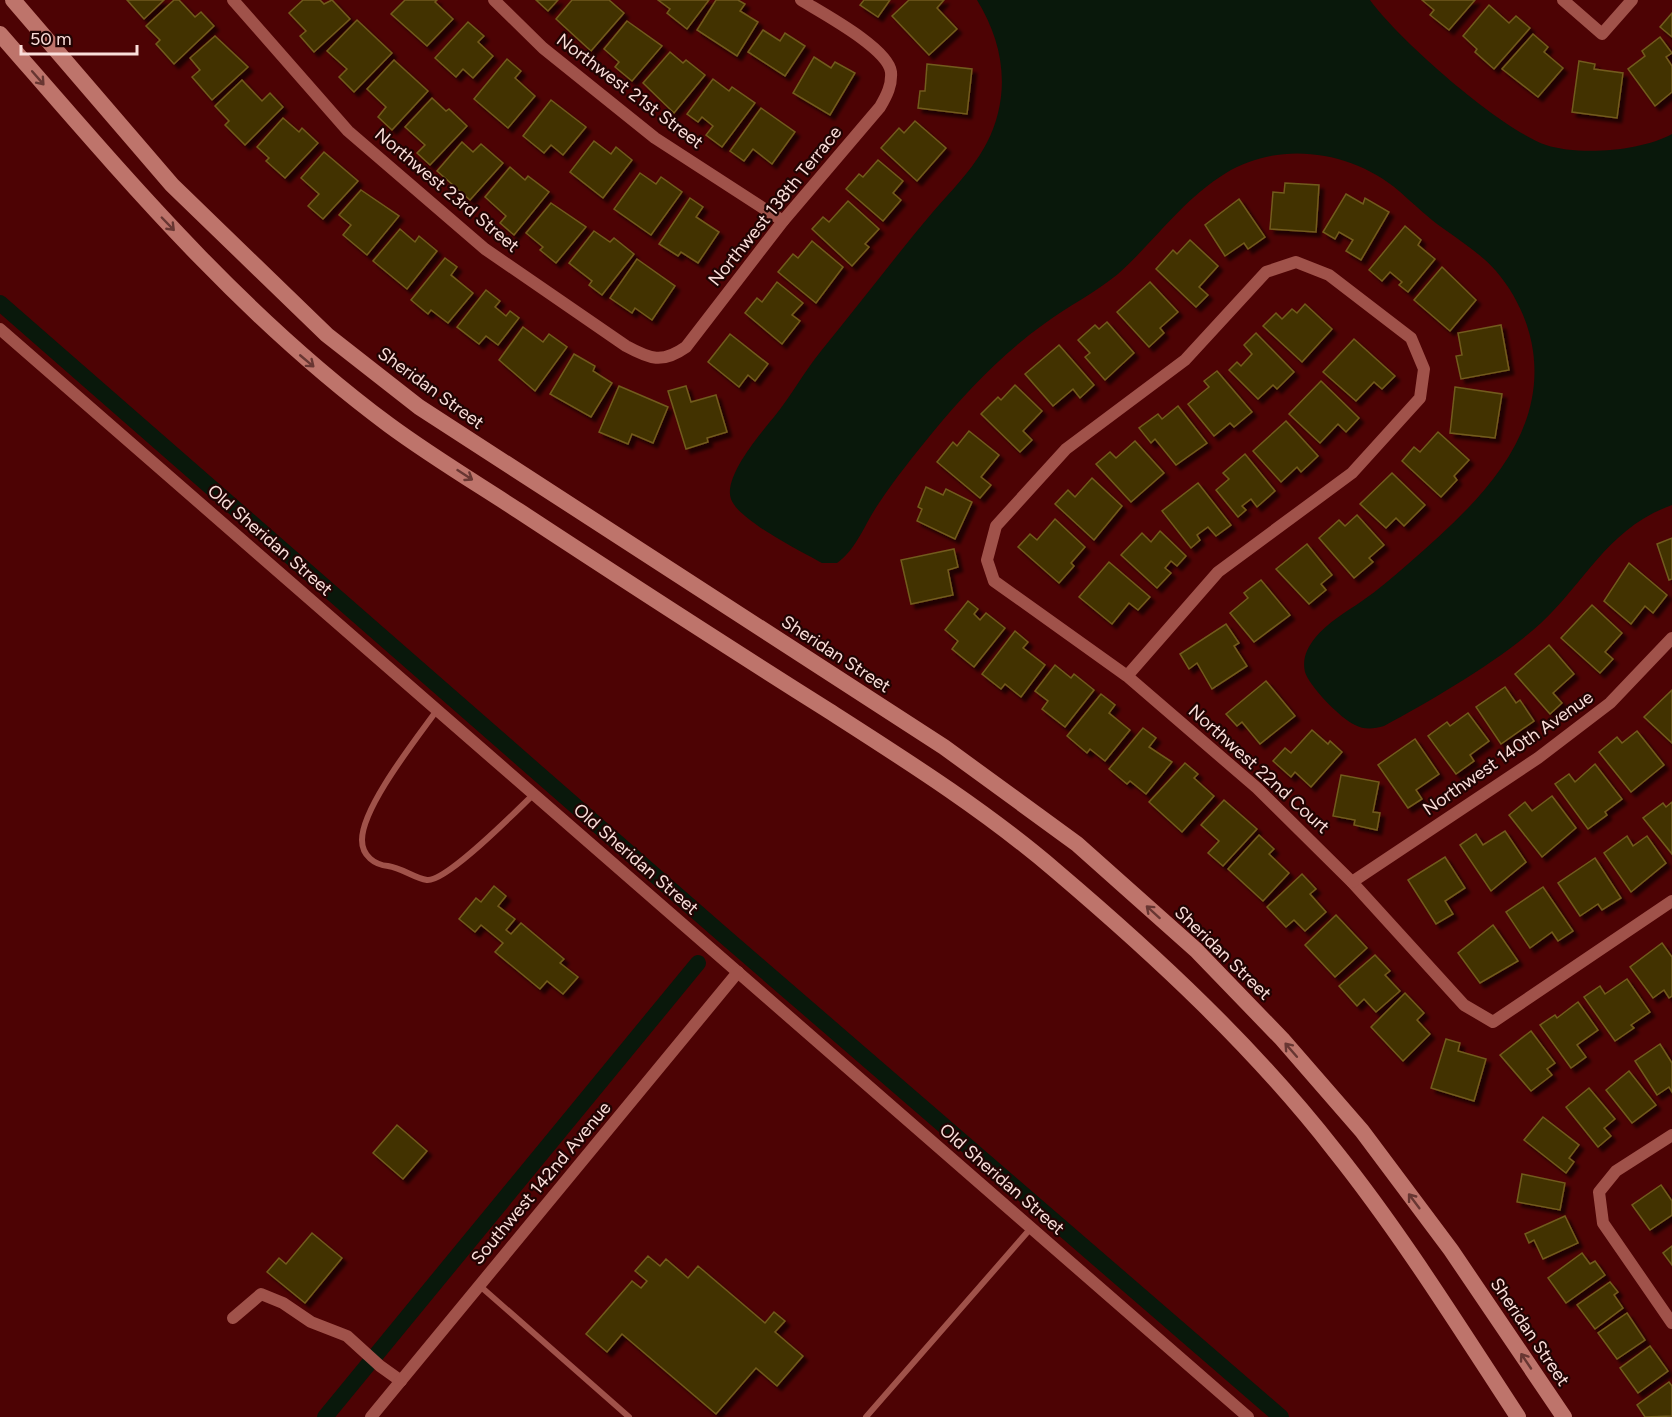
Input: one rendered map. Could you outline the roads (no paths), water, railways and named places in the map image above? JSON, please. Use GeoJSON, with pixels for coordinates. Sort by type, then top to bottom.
{"type":"FeatureCollection","features":[{"type":"Feature","properties":{"kind":"main road","name":"Sheridan Street"},"geometry":{"type":"LineString","coordinates":[[13,0],[172,185],[327,335],[419,407],[944,747],[1077,844],[1196,950],[1282,1039],[1362,1131],[1451,1250],[1564,1417]]}},
{"type":"Feature","properties":{"kind":"main road"},"geometry":{"type":"LineString","coordinates":[[0,34],[147,203],[257,316],[306,360],[393,428],[627,583],[921,770],[1051,866],[1172,973],[1259,1063],[1335,1151],[1429,1282],[1518,1417]]}},
{"type":"Feature","properties":{"kind":"street","name":"Northwest 21st Street"},"geometry":{"type":"LineString","coordinates":[[494,0],[543,48],[655,138],[783,221]]}},
{"type":"Feature","properties":{"kind":"street","name":"Northwest 138th Terrace"},"geometry":{"type":"LineString","coordinates":[[672,357],[686,347],[783,221],[880,106],[890,89],[891,69],[873,45],[801,0]]}},
{"type":"Feature","properties":{"kind":"street"},"geometry":{"type":"LineString","coordinates":[[1563,0],[1602,34],[1632,0]]}},
{"type":"Feature","properties":{"kind":"street","name":"Northwest 23rd Street"},"geometry":{"type":"LineString","coordinates":[[240,2],[348,131],[485,249],[626,346],[650,358],[672,357]]}},
{"type":"Feature","properties":{"kind":"street","name":"Northwest 22nd Court"},"geometry":{"type":"LineString","coordinates":[[1127,675],[1218,572],[1353,473],[1420,398],[1424,369],[1411,338],[1329,275],[1296,262],[1266,272],[1185,360],[1066,449],[996,526],[987,560],[994,581],[1127,675],[1257,788],[1352,882],[1464,1005],[1493,1022],[1672,901]]}},
{"type":"Feature","properties":{"kind":"street","name":"Old Sheridan Street"},"geometry":{"type":"LineString","coordinates":[[0,329],[1248,1417]]}},
{"type":"Feature","properties":{"kind":"street","name":"Northwest 140th Avenue"},"geometry":{"type":"LineString","coordinates":[[1352,882],[1538,758],[1601,710],[1672,638]]}},
{"type":"Feature","properties":{"kind":"street","name":"Southwest 142nd Avenue"},"geometry":{"type":"LineString","coordinates":[[371,1417],[738,972]]}},
{"type":"Feature","properties":{"kind":"street"},"geometry":{"type":"LineString","coordinates":[[1672,1135],[1616,1171],[1599,1192],[1603,1223],[1672,1323]]}},
{"type":"Feature","properties":{"kind":"street"},"geometry":{"type":"LineString","coordinates":[[233,1318],[261,1294],[283,1303],[311,1322],[347,1336],[380,1366],[401,1381]]}},
{"type":"Feature","properties":{"kind":"lane"},"geometry":{"type":"LineString","coordinates":[[437,710],[385,784],[368,819],[362,841],[368,858],[379,865],[396,867],[428,880],[439,878],[477,849],[534,794]]}},
{"type":"Feature","properties":{"kind":"lane"},"geometry":{"type":"LineString","coordinates":[[866,1417],[1031,1228]]}},
{"type":"Feature","properties":{"kind":"lane"},"geometry":{"type":"LineString","coordinates":[[480,1285],[630,1417]]}},
{"type":"Feature","properties":{"kind":"waterway"},"geometry":{"type":"LineString","coordinates":[[0,303],[722,934],[1281,1417]]}},
{"type":"Feature","properties":{"kind":"waterway"},"geometry":{"type":"LineString","coordinates":[[325,1417],[698,963]]}}]}
